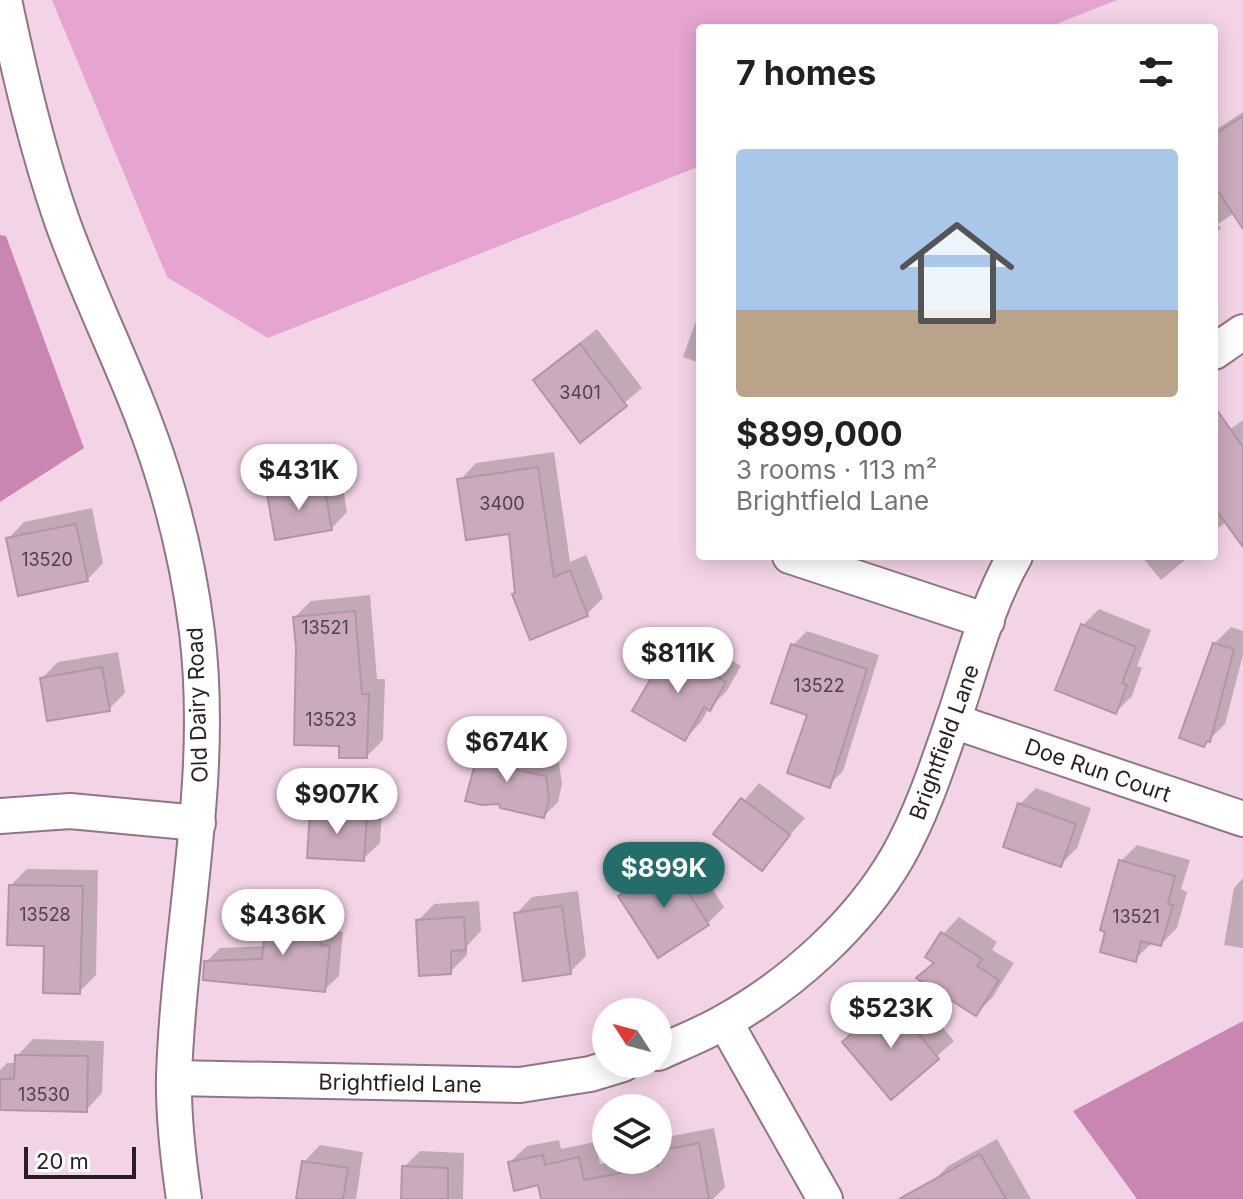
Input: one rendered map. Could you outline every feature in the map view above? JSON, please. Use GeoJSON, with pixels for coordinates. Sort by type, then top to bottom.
{"type":"FeatureCollection","features":[{"type":"Feature","properties":{"kind":"street","name":"Old Dairy Road"},"geometry":{"type":"LineString","coordinates":[[4,0],[35,134],[58,207],[160,467],[183,548],[197,632],[202,701],[201,788],[174,1078],[176,1143],[184,1199]]}},
{"type":"Feature","properties":{"kind":"street"},"geometry":{"type":"LineString","coordinates":[[1218,349],[1243,332]]}},
{"type":"Feature","properties":{"kind":"street"},"geometry":{"type":"LineString","coordinates":[[802,560],[987,621]]}},
{"type":"Feature","properties":{"kind":"street","name":"Brightfield Lane"},"geometry":{"type":"LineString","coordinates":[[672,1047],[725,1022],[777,987],[832,940],[860,909],[897,857],[920,811],[987,621],[1013,560]]}},
{"type":"Feature","properties":{"kind":"street","name":"Doe Run Court"},"geometry":{"type":"LineString","coordinates":[[953,721],[1243,819]]}},
{"type":"Feature","properties":{"kind":"street"},"geometry":{"type":"LineString","coordinates":[[0,816],[70,811],[198,823]]}},
{"type":"Feature","properties":{"kind":"street"},"geometry":{"type":"LineString","coordinates":[[725,1022],[825,1199]]}},
{"type":"Feature","properties":{"kind":"street","name":"Brightfield Lane"},"geometry":{"type":"LineString","coordinates":[[174,1078],[520,1085],[592,1073]]}},
{"type":"Feature","properties":{"kind":"shaded area"},"geometry":{"type":"Polygon","coordinates":[[[52,0],[1117,0],[1056,24],[696,24],[696,168],[268,338],[167,277],[52,0]]]}},
{"type":"Feature","properties":{"kind":"shaded area"},"geometry":{"type":"Polygon","coordinates":[[[0,235],[6,236],[84,448],[0,502],[0,235]]]}},
{"type":"Feature","properties":{"kind":"shaded area"},"geometry":{"type":"Polygon","coordinates":[[[1243,1021],[1243,1199],[1137,1199],[1073,1111],[1243,1021]]]}},
{"type":"Feature","properties":{"kind":"building"},"geometry":{"type":"Polygon","coordinates":[[[1243,116],[1243,229],[1218,191],[1218,132],[1243,116]]]}},
{"type":"Feature","properties":{"kind":"building"},"geometry":{"type":"Polygon","coordinates":[[[580,344],[627,406],[580,443],[533,380],[580,344]]]}},
{"type":"Feature","properties":{"kind":"building"},"geometry":{"type":"Polygon","coordinates":[[[1218,412],[1243,447],[1243,547],[1218,513],[1218,412]]]}},
{"type":"Feature","properties":{"kind":"building"},"geometry":{"type":"Polygon","coordinates":[[[538,467],[554,577],[570,570],[588,616],[530,640],[512,594],[515,593],[509,534],[466,540],[457,479],[538,467]]]}},
{"type":"Feature","properties":{"kind":"building"},"geometry":{"type":"Polygon","coordinates":[[[324,485],[332,530],[275,540],[267,494],[324,485]]]}},
{"type":"Feature","properties":{"kind":"building"},"geometry":{"type":"Polygon","coordinates":[[[76,524],[88,581],[18,596],[6,538],[76,524]]]}},
{"type":"Feature","properties":{"kind":"building"},"geometry":{"type":"Polygon","coordinates":[[[355,611],[362,694],[369,694],[367,758],[339,758],[339,746],[294,745],[296,648],[293,617],[355,611]]]}},
{"type":"Feature","properties":{"kind":"building"},"geometry":{"type":"Polygon","coordinates":[[[1081,624],[1136,647],[1122,683],[1127,685],[1116,714],[1055,690],[1081,624]]]}},
{"type":"Feature","properties":{"kind":"building"},"geometry":{"type":"Polygon","coordinates":[[[1213,643],[1234,649],[1210,742],[1207,741],[1204,747],[1179,738],[1213,643]]]}},
{"type":"Feature","properties":{"kind":"building"},"geometry":{"type":"Polygon","coordinates":[[[791,644],[867,669],[830,788],[787,773],[807,715],[771,703],[791,644]]]}},
{"type":"Feature","properties":{"kind":"building"},"geometry":{"type":"Polygon","coordinates":[[[668,649],[726,682],[710,711],[704,707],[685,741],[632,711],[668,649]]]}},
{"type":"Feature","properties":{"kind":"building"},"geometry":{"type":"Polygon","coordinates":[[[102,667],[110,711],[47,721],[40,678],[102,667]]]}},
{"type":"Feature","properties":{"kind":"building"},"geometry":{"type":"Polygon","coordinates":[[[480,745],[521,757],[517,770],[546,776],[549,799],[544,818],[500,808],[499,804],[482,805],[465,801],[480,745]]]}},
{"type":"Feature","properties":{"kind":"building"},"geometry":{"type":"Polygon","coordinates":[[[741,798],[790,835],[762,871],[713,834],[741,798]]]}},
{"type":"Feature","properties":{"kind":"building"},"geometry":{"type":"Polygon","coordinates":[[[1018,803],[1076,824],[1061,867],[1003,847],[1018,803]]]}},
{"type":"Feature","properties":{"kind":"building"},"geometry":{"type":"Polygon","coordinates":[[[310,810],[367,814],[364,861],[307,858],[310,810]]]}},
{"type":"Feature","properties":{"kind":"building"},"geometry":{"type":"Polygon","coordinates":[[[1119,860],[1175,876],[1168,904],[1173,905],[1161,946],[1141,941],[1136,962],[1100,952],[1105,932],[1100,930],[1119,860]]]}},
{"type":"Feature","properties":{"kind":"building"},"geometry":{"type":"Polygon","coordinates":[[[669,863],[709,925],[658,958],[618,896],[669,863]]]}},
{"type":"Feature","properties":{"kind":"building"},"geometry":{"type":"Polygon","coordinates":[[[9,885],[83,886],[80,994],[43,993],[44,946],[7,945],[9,885]]]}},
{"type":"Feature","properties":{"kind":"building"},"geometry":{"type":"Polygon","coordinates":[[[282,905],[324,909],[320,945],[330,946],[325,992],[203,980],[204,961],[262,959],[264,940],[279,941],[282,905]]]}},
{"type":"Feature","properties":{"kind":"building"},"geometry":{"type":"Polygon","coordinates":[[[562,906],[571,974],[523,981],[514,913],[562,906]]]}},
{"type":"Feature","properties":{"kind":"building"},"geometry":{"type":"Polygon","coordinates":[[[464,917],[466,950],[451,951],[451,974],[419,976],[416,920],[464,917]]]}},
{"type":"Feature","properties":{"kind":"building"},"geometry":{"type":"Polygon","coordinates":[[[941,932],[982,959],[977,966],[999,980],[976,1016],[916,978],[934,963],[925,957],[941,932]]]}},
{"type":"Feature","properties":{"kind":"building"},"geometry":{"type":"Polygon","coordinates":[[[891,1000],[939,1059],[891,1100],[842,1042],[891,1000]]]}},
{"type":"Feature","properties":{"kind":"building"},"geometry":{"type":"Polygon","coordinates":[[[15,1055],[88,1056],[87,1112],[0,1110],[0,1079],[14,1079],[15,1055]]]}},
{"type":"Feature","properties":{"kind":"building"},"geometry":{"type":"Polygon","coordinates":[[[699,1143],[709,1199],[541,1199],[538,1185],[514,1191],[508,1162],[543,1155],[545,1165],[579,1157],[584,1180],[616,1174],[672,1174],[672,1148],[699,1143]]]}},
{"type":"Feature","properties":{"kind":"building"},"geometry":{"type":"Polygon","coordinates":[[[980,1154],[1006,1199],[899,1199],[980,1154]]]}},
{"type":"Feature","properties":{"kind":"building"},"geometry":{"type":"Polygon","coordinates":[[[302,1161],[348,1168],[343,1199],[296,1199],[302,1161]]]}},
{"type":"Feature","properties":{"kind":"building"},"geometry":{"type":"Polygon","coordinates":[[[402,1166],[448,1168],[448,1199],[401,1199],[402,1166]]]}}]}
